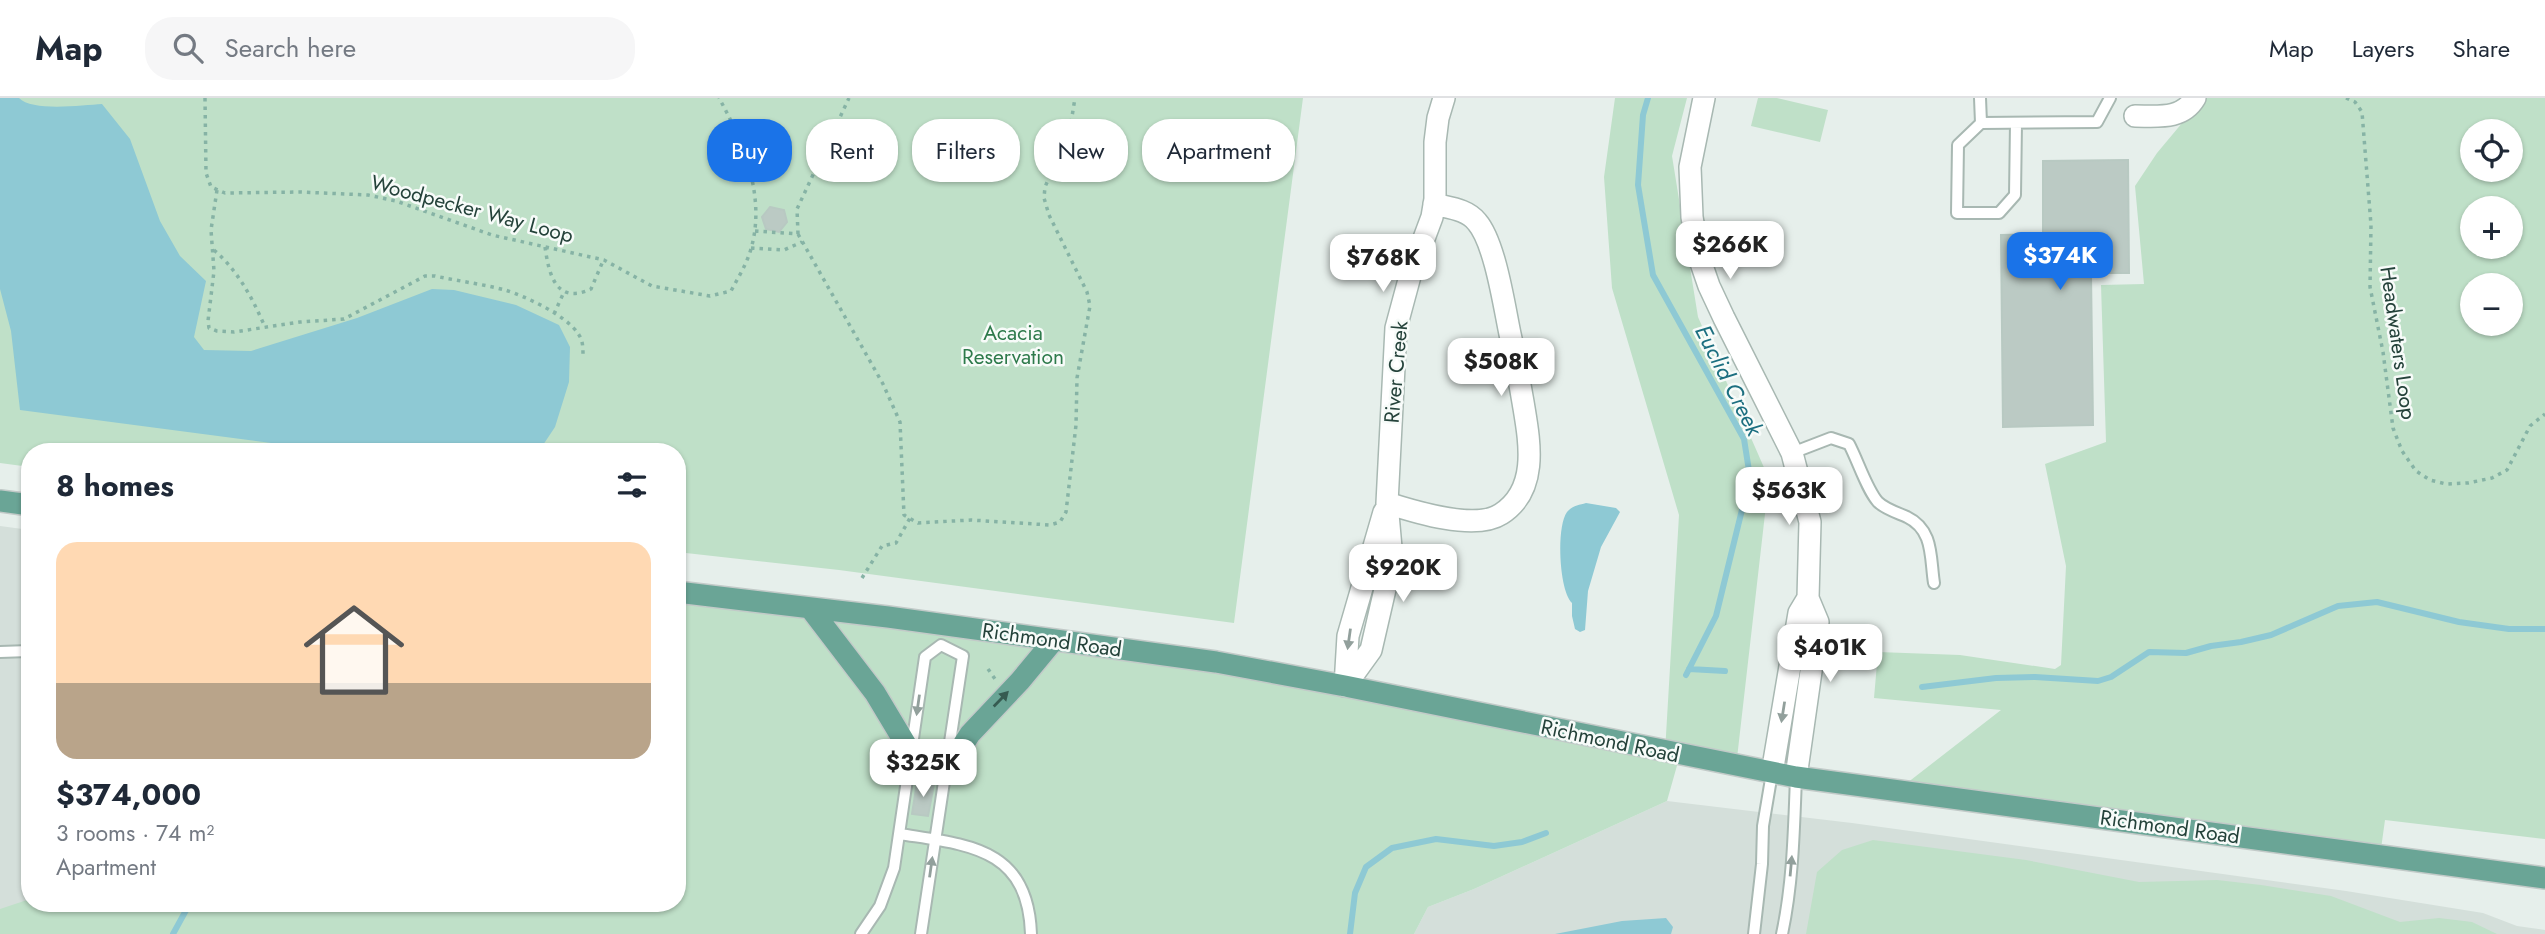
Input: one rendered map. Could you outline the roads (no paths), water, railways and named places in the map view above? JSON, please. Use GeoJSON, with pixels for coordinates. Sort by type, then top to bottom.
{"type":"FeatureCollection","features":[{"type":"Feature","properties":{"kind":"main road"},"geometry":{"type":"LineString","coordinates":[[0,501],[21,504]]}},
{"type":"Feature","properties":{"kind":"main road","name":"Richmond Road"},"geometry":{"type":"LineString","coordinates":[[686,593],[1216,662],[1796,777],[2545,878]]}},
{"type":"Feature","properties":{"kind":"main road"},"geometry":{"type":"LineString","coordinates":[[810,608],[876,693],[911,753]]}},
{"type":"Feature","properties":{"kind":"main road"},"geometry":{"type":"LineString","coordinates":[[945,773],[970,734],[1054,640]]}},
{"type":"Feature","properties":{"kind":"street","name":"River Creek"},"geometry":{"type":"LineString","coordinates":[[1345,686],[1371,650],[1392,559],[1387,503],[1396,328],[1410,276],[1432,217],[1435,142],[1444,98]]}},
{"type":"Feature","properties":{"kind":"street"},"geometry":{"type":"LineString","coordinates":[[1704,98],[1690,167],[1692,217],[1699,257],[1719,307],[1792,453],[1810,522],[1808,598],[1818,622],[1796,777]]}},
{"type":"Feature","properties":{"kind":"street"},"geometry":{"type":"LineString","coordinates":[[2135,116],[2172,115],[2189,108],[2195,98]]}},
{"type":"Feature","properties":{"kind":"street"},"geometry":{"type":"LineString","coordinates":[[1387,503],[1424,516],[1450,519],[1473,520],[1500,515],[1518,498],[1528,474],[1530,444],[1515,356],[1491,250],[1478,223],[1466,212],[1434,204]]}},
{"type":"Feature","properties":{"kind":"street"},"geometry":{"type":"LineString","coordinates":[[1772,773],[1799,613],[1808,598]]}},
{"type":"Feature","properties":{"kind":"lane"},"geometry":{"type":"LineString","coordinates":[[1980,98],[1981,123]]}},
{"type":"Feature","properties":{"kind":"lane"},"geometry":{"type":"LineString","coordinates":[[2016,123],[2015,195],[1999,213],[1957,214],[1958,145],[1981,123],[2097,122],[2110,98]]}},
{"type":"Feature","properties":{"kind":"lane"},"geometry":{"type":"LineString","coordinates":[[1792,453],[1830,438],[1849,444],[1870,490],[1880,504],[1917,522],[1927,534],[1934,583]]}},
{"type":"Feature","properties":{"kind":"lane"},"geometry":{"type":"LineString","coordinates":[[861,934],[880,906],[894,868],[925,657],[941,645],[963,656],[921,934]]}},
{"type":"Feature","properties":{"kind":"lane"},"geometry":{"type":"LineString","coordinates":[[0,652],[21,651]]}},
{"type":"Feature","properties":{"kind":"lane"},"geometry":{"type":"LineString","coordinates":[[1754,934],[1762,864],[1763,827],[1772,773]]}},
{"type":"Feature","properties":{"kind":"lane"},"geometry":{"type":"LineString","coordinates":[[1782,934],[1787,914],[1796,777]]}},
{"type":"Feature","properties":{"kind":"lane"},"geometry":{"type":"LineString","coordinates":[[900,834],[966,845],[986,852],[1004,865],[1019,885],[1027,902],[1031,934]]}},
{"type":"Feature","properties":{"kind":"water"},"geometry":{"type":"Polygon","coordinates":[[[0,98],[19,98],[35,105],[46,106],[102,104],[130,139],[160,221],[180,256],[206,281],[194,337],[204,350],[251,351],[357,318],[432,289],[454,290],[516,305],[559,325],[570,347],[569,382],[555,427],[544,443],[271,443],[20,410],[11,331],[0,289],[0,98]]]}},
{"type":"Feature","properties":{"kind":"water"},"geometry":{"type":"Polygon","coordinates":[[[1586,503],[1616,508],[1620,512],[1601,547],[1588,591],[1585,630],[1580,632],[1575,629],[1572,603],[1564,586],[1560,544],[1567,512],[1586,503]]]}},
{"type":"Feature","properties":{"kind":"water"},"geometry":{"type":"Polygon","coordinates":[[[1666,918],[1673,927],[1671,934],[1555,934],[1622,921],[1666,918]]]}},
{"type":"Feature","properties":{"kind":"waterway","name":"Euclid Creek"},"geometry":{"type":"LineString","coordinates":[[1648,98],[1643,115],[1638,185],[1653,275],[1744,439],[1750,477],[1716,616],[1686,675]]}},
{"type":"Feature","properties":{"kind":"waterway"},"geometry":{"type":"LineString","coordinates":[[1922,687],[1996,678],[2035,677],[2098,681],[2111,677],[2149,652],[2186,653],[2241,642],[2271,635],[2338,606],[2377,602],[2459,622],[2509,629],[2545,629]]}},
{"type":"Feature","properties":{"kind":"waterway"},"geometry":{"type":"LineString","coordinates":[[1689,669],[1725,671]]}},
{"type":"Feature","properties":{"kind":"waterway","name":"Euclid Creek"},"geometry":{"type":"LineString","coordinates":[[1350,934],[1355,893],[1366,867],[1392,848],[1436,839],[1494,846],[1522,842],[1546,833]]}},
{"type":"Feature","properties":{"kind":"waterway"},"geometry":{"type":"LineString","coordinates":[[173,934],[185,912]]}},
{"type":"Feature","properties":{"kind":"park label","name":"Acacia Reservation"},"geometry":{"type":"Point","coordinates":[1013,345]}}]}
